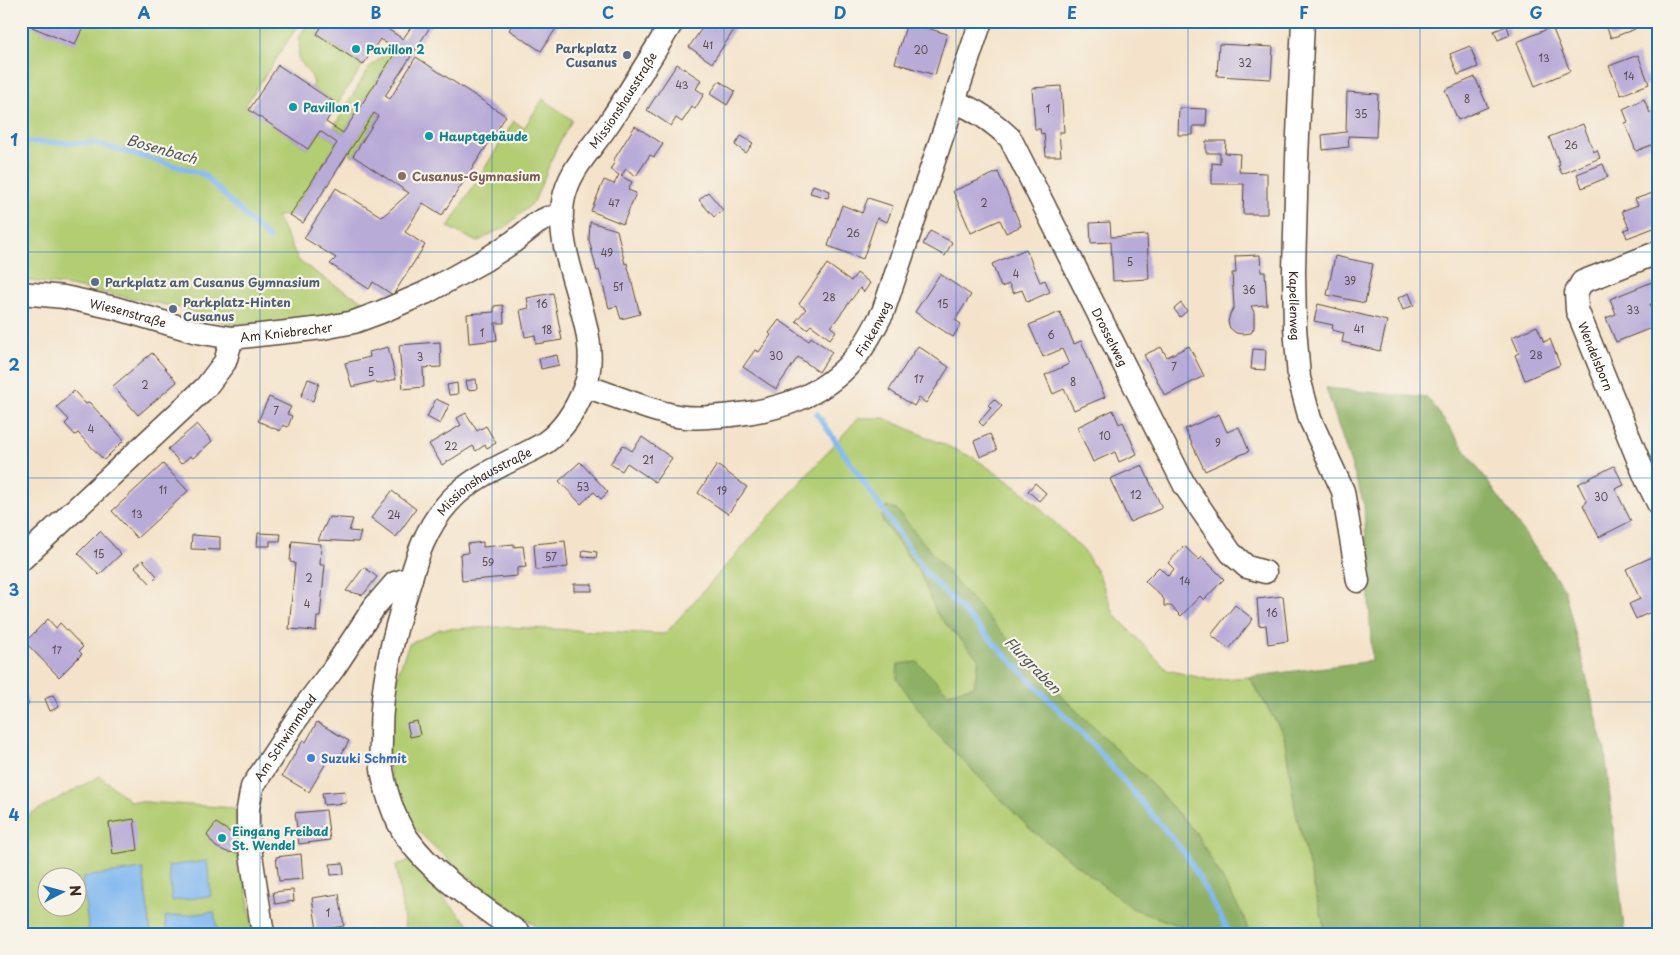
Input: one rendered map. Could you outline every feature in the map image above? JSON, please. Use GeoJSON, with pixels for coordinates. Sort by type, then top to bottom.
{"type":"FeatureCollection","features":[{"type":"Feature","properties":{"kind":"street","name":"Missionshausstraße"},"geometry":{"type":"LineString","coordinates":[[520,934],[464,893],[429,863],[407,837],[391,805],[381,761],[380,711],[388,662],[422,545],[436,519],[462,490],[490,471],[545,443],[568,420],[578,403],[589,374],[589,346],[566,252],[562,216],[567,187],[574,168],[608,126],[673,21]]}},
{"type":"Feature","properties":{"kind":"street","name":"Finkenweg"},"geometry":{"type":"LineString","coordinates":[[585,386],[670,415],[709,418],[759,412],[793,403],[829,383],[853,360],[870,337],[883,312],[981,21]]}},
{"type":"Feature","properties":{"kind":"street","name":"Kapellenweg"},"geometry":{"type":"LineString","coordinates":[[1303,21],[1294,271],[1295,328],[1299,378],[1310,419],[1343,491],[1358,581]]}},
{"type":"Feature","properties":{"kind":"street","name":"Drosselweg"},"geometry":{"type":"LineString","coordinates":[[955,102],[970,107],[990,119],[1010,138],[1185,486],[1231,554],[1247,567],[1265,572]]}},
{"type":"Feature","properties":{"kind":"street","name":"Am Kniebrecher"},"geometry":{"type":"LineString","coordinates":[[21,560],[206,387],[225,362],[232,338],[323,328],[354,322],[425,293],[463,274],[513,242],[537,223],[548,218],[562,216]]}},
{"type":"Feature","properties":{"kind":"street","name":"Wendelsborn"},"geometry":{"type":"LineString","coordinates":[[1659,252],[1582,282],[1576,293],[1578,310],[1646,481],[1659,506]]}},
{"type":"Feature","properties":{"kind":"street","name":"Wiesenstraße"},"geometry":{"type":"LineString","coordinates":[[21,293],[64,296],[115,308],[198,332],[232,338]]}},
{"type":"Feature","properties":{"kind":"street","name":"Am Schwimmbad"},"geometry":{"type":"LineString","coordinates":[[263,934],[248,835],[248,809],[252,787],[374,606],[395,583],[411,578]]}},
{"type":"Feature","properties":{"kind":"green space"},"geometry":{"type":"Polygon","coordinates":[[[21,21],[301,21],[245,106],[308,149],[320,131],[337,143],[290,215],[277,216],[299,261],[331,283],[375,308],[338,319],[234,325],[182,308],[64,285],[21,280],[21,21]]]}},
{"type":"Feature","properties":{"kind":"green space"},"geometry":{"type":"Polygon","coordinates":[[[309,21],[325,21],[317,35],[363,65],[337,104],[311,87],[314,84],[312,77],[298,58],[300,36],[309,21]]]}},
{"type":"Feature","properties":{"kind":"green space"},"geometry":{"type":"Polygon","coordinates":[[[393,47],[397,50],[343,133],[334,127],[369,68],[393,47]]]}},
{"type":"Feature","properties":{"kind":"green space"},"geometry":{"type":"Polygon","coordinates":[[[543,99],[572,120],[556,149],[534,202],[502,230],[498,230],[477,242],[448,227],[514,121],[524,128],[543,99]]]}},
{"type":"Feature","properties":{"kind":"green space"},"geometry":{"type":"Polygon","coordinates":[[[374,113],[378,116],[353,156],[348,153],[374,113]]]}},
{"type":"Feature","properties":{"kind":"green space"},"geometry":{"type":"Polygon","coordinates":[[[1326,388],[1428,398],[1564,589],[1605,751],[1624,929],[1627,934],[1326,934],[1296,813],[1284,735],[1249,677],[1372,661],[1364,504],[1326,388]]]}},
{"type":"Feature","properties":{"kind":"green space"},"geometry":{"type":"Polygon","coordinates":[[[858,418],[884,418],[974,458],[1022,491],[1084,551],[1099,575],[1114,614],[1167,670],[1210,680],[1249,677],[1284,735],[1296,813],[1326,934],[547,934],[460,871],[404,818],[391,791],[386,705],[409,644],[440,629],[505,627],[665,634],[858,418]]]}},
{"type":"Feature","properties":{"kind":"green space"},"geometry":{"type":"Polygon","coordinates":[[[886,507],[896,509],[955,581],[1046,681],[1146,778],[1196,833],[1244,917],[1249,934],[1201,934],[1132,908],[1029,828],[934,731],[897,679],[898,664],[917,662],[948,693],[974,686],[979,659],[938,616],[920,573],[881,519],[886,507]]]}},
{"type":"Feature","properties":{"kind":"green space"},"geometry":{"type":"Polygon","coordinates":[[[100,776],[130,801],[235,808],[253,934],[21,934],[21,819],[100,776]]]}},
{"type":"Feature","properties":{"kind":"green space"},"geometry":{"type":"Polygon","coordinates":[[[409,861],[479,934],[406,934],[396,865],[409,861]]]}},
{"type":"Feature","properties":{"kind":"water"},"geometry":{"type":"Polygon","coordinates":[[[207,861],[211,896],[172,901],[168,866],[207,861]]]}},
{"type":"Feature","properties":{"kind":"water"},"geometry":{"type":"Polygon","coordinates":[[[143,869],[151,934],[89,934],[87,918],[88,876],[143,869]]]}},
{"type":"Feature","properties":{"kind":"water"},"geometry":{"type":"Polygon","coordinates":[[[214,912],[218,934],[167,934],[165,917],[214,912]]]}},
{"type":"Feature","properties":{"kind":"building"},"geometry":{"type":"Polygon","coordinates":[[[34,21],[77,21],[84,24],[75,45],[32,27],[34,21]]]}},
{"type":"Feature","properties":{"kind":"building"},"geometry":{"type":"Polygon","coordinates":[[[325,21],[391,21],[386,28],[403,39],[415,21],[434,21],[385,96],[390,99],[416,57],[506,116],[442,215],[423,203],[405,232],[425,245],[393,295],[373,282],[369,289],[330,264],[336,258],[304,238],[336,188],[382,217],[409,193],[353,156],[378,116],[374,113],[303,223],[290,215],[337,143],[320,131],[308,149],[249,110],[278,65],[337,104],[326,122],[343,133],[397,50],[380,39],[363,65],[317,34],[325,21]]]}},
{"type":"Feature","properties":{"kind":"building"},"geometry":{"type":"Polygon","coordinates":[[[514,21],[561,21],[541,51],[509,30],[514,21]]]}},
{"type":"Feature","properties":{"kind":"building"},"geometry":{"type":"Polygon","coordinates":[[[707,21],[740,21],[712,63],[689,47],[707,21]]]}},
{"type":"Feature","properties":{"kind":"building"},"geometry":{"type":"Polygon","coordinates":[[[1604,21],[1631,21],[1635,29],[1611,38],[1604,21]]]}},
{"type":"Feature","properties":{"kind":"building"},"geometry":{"type":"Polygon","coordinates":[[[907,22],[947,34],[935,75],[895,63],[907,22]]]}},
{"type":"Feature","properties":{"kind":"building"},"geometry":{"type":"Polygon","coordinates":[[[1507,26],[1510,35],[1498,40],[1494,31],[1507,26]]]}},
{"type":"Feature","properties":{"kind":"building"},"geometry":{"type":"Polygon","coordinates":[[[1552,27],[1570,71],[1535,86],[1517,42],[1552,27]]]}},
{"type":"Feature","properties":{"kind":"building"},"geometry":{"type":"Polygon","coordinates":[[[1219,44],[1273,47],[1271,79],[1217,76],[1219,44]]]}},
{"type":"Feature","properties":{"kind":"building"},"geometry":{"type":"Polygon","coordinates":[[[1470,46],[1478,67],[1458,75],[1450,54],[1470,46]]]}},
{"type":"Feature","properties":{"kind":"building"},"geometry":{"type":"Polygon","coordinates":[[[1638,55],[1649,84],[1621,95],[1609,66],[1638,55]]]}},
{"type":"Feature","properties":{"kind":"building"},"geometry":{"type":"Polygon","coordinates":[[[677,64],[701,80],[696,89],[704,94],[695,109],[692,107],[682,122],[676,118],[671,126],[647,110],[677,64]]]}},
{"type":"Feature","properties":{"kind":"building"},"geometry":{"type":"Polygon","coordinates":[[[1475,77],[1488,107],[1458,120],[1445,90],[1475,77]]]}},
{"type":"Feature","properties":{"kind":"building"},"geometry":{"type":"Polygon","coordinates":[[[719,81],[735,91],[727,105],[710,94],[719,81]]]}},
{"type":"Feature","properties":{"kind":"building"},"geometry":{"type":"Polygon","coordinates":[[[1061,86],[1064,132],[1059,132],[1061,156],[1046,156],[1044,133],[1041,134],[1040,129],[1035,129],[1032,88],[1061,86]]]}},
{"type":"Feature","properties":{"kind":"building"},"geometry":{"type":"Polygon","coordinates":[[[1347,92],[1378,94],[1376,137],[1348,136],[1349,147],[1323,150],[1322,135],[1346,132],[1347,92]]]}},
{"type":"Feature","properties":{"kind":"building"},"geometry":{"type":"Polygon","coordinates":[[[1644,99],[1650,113],[1655,111],[1659,119],[1659,142],[1636,151],[1625,123],[1628,122],[1623,109],[1644,99]]]}},
{"type":"Feature","properties":{"kind":"building"},"geometry":{"type":"Polygon","coordinates":[[[1179,108],[1207,109],[1206,126],[1193,126],[1193,135],[1178,135],[1179,108]]]}},
{"type":"Feature","properties":{"kind":"building"},"geometry":{"type":"Polygon","coordinates":[[[1583,124],[1594,152],[1597,150],[1600,158],[1562,174],[1549,137],[1583,124]]]}},
{"type":"Feature","properties":{"kind":"building"},"geometry":{"type":"Polygon","coordinates":[[[635,126],[663,144],[654,157],[650,155],[636,176],[626,169],[621,176],[632,182],[628,190],[636,193],[623,224],[591,211],[604,180],[614,184],[619,175],[610,169],[635,126]]]}},
{"type":"Feature","properties":{"kind":"building"},"geometry":{"type":"Polygon","coordinates":[[[741,136],[753,143],[746,153],[735,145],[741,136]]]}},
{"type":"Feature","properties":{"kind":"building"},"geometry":{"type":"Polygon","coordinates":[[[1206,141],[1226,141],[1225,153],[1240,154],[1239,172],[1267,173],[1267,214],[1243,214],[1244,184],[1212,184],[1212,163],[1220,164],[1220,153],[1206,153],[1206,141]]]}},
{"type":"Feature","properties":{"kind":"building"},"geometry":{"type":"Polygon","coordinates":[[[1603,164],[1608,177],[1582,188],[1577,174],[1603,164]]]}},
{"type":"Feature","properties":{"kind":"building"},"geometry":{"type":"Polygon","coordinates":[[[998,172],[1021,226],[1006,233],[1000,220],[971,233],[953,191],[998,172]]]}},
{"type":"Feature","properties":{"kind":"building"},"geometry":{"type":"Polygon","coordinates":[[[813,185],[830,191],[828,198],[810,193],[813,185]]]}},
{"type":"Feature","properties":{"kind":"building"},"geometry":{"type":"Polygon","coordinates":[[[1659,191],[1659,226],[1627,238],[1624,230],[1629,228],[1622,211],[1638,205],[1635,199],[1659,191]]]}},
{"type":"Feature","properties":{"kind":"building"},"geometry":{"type":"Polygon","coordinates":[[[708,192],[723,210],[714,217],[699,200],[708,192]]]}},
{"type":"Feature","properties":{"kind":"building"},"geometry":{"type":"Polygon","coordinates":[[[868,198],[893,206],[887,222],[877,218],[863,259],[828,246],[842,205],[862,213],[868,198]]]}},
{"type":"Feature","properties":{"kind":"building"},"geometry":{"type":"Polygon","coordinates":[[[590,222],[617,230],[640,314],[621,319],[617,306],[609,308],[589,240],[590,222]]]}},
{"type":"Feature","properties":{"kind":"building"},"geometry":{"type":"Polygon","coordinates":[[[1110,222],[1111,237],[1147,235],[1149,279],[1113,281],[1111,242],[1091,243],[1090,223],[1110,222]]]}},
{"type":"Feature","properties":{"kind":"building"},"geometry":{"type":"Polygon","coordinates":[[[930,231],[952,242],[945,256],[923,244],[930,231]]]}},
{"type":"Feature","properties":{"kind":"building"},"geometry":{"type":"Polygon","coordinates":[[[1026,249],[1040,282],[1045,280],[1050,292],[1027,302],[1022,290],[1013,293],[1009,284],[1001,287],[992,264],[1026,249]]]}},
{"type":"Feature","properties":{"kind":"building"},"geometry":{"type":"Polygon","coordinates":[[[1260,255],[1261,272],[1265,272],[1267,305],[1251,306],[1254,312],[1254,328],[1251,333],[1236,333],[1230,328],[1228,322],[1234,307],[1232,273],[1236,273],[1235,256],[1260,255]]]}},
{"type":"Feature","properties":{"kind":"building"},"geometry":{"type":"Polygon","coordinates":[[[1335,256],[1373,264],[1365,303],[1327,295],[1335,256]]]}},
{"type":"Feature","properties":{"kind":"building"},"geometry":{"type":"Polygon","coordinates":[[[827,264],[851,281],[857,273],[870,283],[864,292],[860,288],[831,327],[836,331],[830,339],[811,325],[807,329],[796,321],[806,309],[799,304],[827,264]]]}},
{"type":"Feature","properties":{"kind":"building"},"geometry":{"type":"Polygon","coordinates":[[[940,274],[971,295],[955,320],[961,324],[953,337],[915,312],[940,274]]]}},
{"type":"Feature","properties":{"kind":"building"},"geometry":{"type":"Polygon","coordinates":[[[1652,282],[1659,301],[1650,304],[1659,325],[1616,342],[1606,318],[1616,314],[1610,299],[1652,282]]]}},
{"type":"Feature","properties":{"kind":"building"},"geometry":{"type":"Polygon","coordinates":[[[553,293],[562,340],[536,344],[535,335],[525,337],[520,310],[529,308],[527,298],[553,293]]]}},
{"type":"Feature","properties":{"kind":"building"},"geometry":{"type":"Polygon","coordinates":[[[1409,293],[1414,305],[1403,310],[1398,298],[1409,293]]]}},
{"type":"Feature","properties":{"kind":"building"},"geometry":{"type":"Polygon","coordinates":[[[1181,303],[1187,311],[1180,317],[1174,309],[1181,303]]]}},
{"type":"Feature","properties":{"kind":"building"},"geometry":{"type":"Polygon","coordinates":[[[1318,304],[1387,321],[1380,351],[1342,342],[1344,333],[1332,330],[1333,325],[1314,321],[1318,304]]]}},
{"type":"Feature","properties":{"kind":"building"},"geometry":{"type":"Polygon","coordinates":[[[503,305],[504,323],[495,323],[497,340],[469,343],[467,314],[494,312],[494,306],[503,305]]]}},
{"type":"Feature","properties":{"kind":"building"},"geometry":{"type":"Polygon","coordinates":[[[1060,312],[1074,344],[1081,341],[1105,397],[1074,410],[1064,389],[1053,394],[1045,375],[1069,364],[1062,349],[1043,357],[1029,325],[1060,312]]]}},
{"type":"Feature","properties":{"kind":"building"},"geometry":{"type":"Polygon","coordinates":[[[779,320],[809,341],[811,337],[832,352],[819,372],[798,357],[776,389],[743,367],[755,350],[759,352],[771,335],[769,333],[779,320]]]}},
{"type":"Feature","properties":{"kind":"building"},"geometry":{"type":"Polygon","coordinates":[[[1537,326],[1544,342],[1550,339],[1560,365],[1525,380],[1515,355],[1519,353],[1512,337],[1537,326]]]}},
{"type":"Feature","properties":{"kind":"building"},"geometry":{"type":"Polygon","coordinates":[[[440,342],[441,367],[423,368],[424,387],[403,389],[399,345],[440,342]]]}},
{"type":"Feature","properties":{"kind":"building"},"geometry":{"type":"Polygon","coordinates":[[[918,346],[949,367],[926,403],[919,398],[914,406],[889,390],[918,346]]]}},
{"type":"Feature","properties":{"kind":"building"},"geometry":{"type":"Polygon","coordinates":[[[1189,346],[1204,376],[1165,396],[1144,355],[1161,347],[1167,357],[1189,346]]]}},
{"type":"Feature","properties":{"kind":"building"},"geometry":{"type":"Polygon","coordinates":[[[388,347],[396,379],[377,384],[376,381],[352,387],[345,363],[370,357],[369,352],[388,347]]]}},
{"type":"Feature","properties":{"kind":"building"},"geometry":{"type":"Polygon","coordinates":[[[1253,349],[1266,350],[1265,370],[1251,369],[1253,349]]]}},
{"type":"Feature","properties":{"kind":"building"},"geometry":{"type":"Polygon","coordinates":[[[152,353],[177,382],[138,415],[113,386],[152,353]]]}},
{"type":"Feature","properties":{"kind":"building"},"geometry":{"type":"Polygon","coordinates":[[[557,355],[559,365],[541,369],[539,359],[557,355]]]}},
{"type":"Feature","properties":{"kind":"building"},"geometry":{"type":"Polygon","coordinates":[[[308,379],[319,383],[313,401],[301,397],[308,379]]]}},
{"type":"Feature","properties":{"kind":"building"},"geometry":{"type":"Polygon","coordinates":[[[476,379],[477,389],[468,390],[466,381],[476,379]]]}},
{"type":"Feature","properties":{"kind":"building"},"geometry":{"type":"Polygon","coordinates":[[[457,383],[458,394],[449,395],[447,385],[457,383]]]}},
{"type":"Feature","properties":{"kind":"building"},"geometry":{"type":"Polygon","coordinates":[[[74,391],[86,404],[89,402],[124,440],[104,460],[78,433],[75,435],[65,424],[69,420],[57,407],[74,391]]]}},
{"type":"Feature","properties":{"kind":"building"},"geometry":{"type":"Polygon","coordinates":[[[269,397],[291,407],[287,414],[292,416],[288,427],[283,425],[280,431],[258,421],[269,397]]]}},
{"type":"Feature","properties":{"kind":"building"},"geometry":{"type":"Polygon","coordinates":[[[436,399],[449,405],[440,424],[427,417],[436,399]]]}},
{"type":"Feature","properties":{"kind":"building"},"geometry":{"type":"Polygon","coordinates":[[[994,399],[1002,406],[983,426],[979,422],[991,408],[988,405],[994,399]]]}},
{"type":"Feature","properties":{"kind":"building"},"geometry":{"type":"Polygon","coordinates":[[[1113,410],[1119,424],[1123,422],[1137,454],[1119,462],[1115,452],[1093,462],[1077,427],[1113,410]]]}},
{"type":"Feature","properties":{"kind":"building"},"geometry":{"type":"Polygon","coordinates":[[[466,413],[477,431],[486,426],[496,443],[487,448],[485,445],[476,451],[473,446],[442,465],[429,444],[461,425],[457,418],[466,413]]]}},
{"type":"Feature","properties":{"kind":"building"},"geometry":{"type":"Polygon","coordinates":[[[1219,414],[1227,432],[1239,427],[1249,451],[1205,471],[1185,429],[1219,414]]]}},
{"type":"Feature","properties":{"kind":"building"},"geometry":{"type":"Polygon","coordinates":[[[197,424],[212,441],[193,458],[190,456],[181,464],[168,449],[197,424]]]}},
{"type":"Feature","properties":{"kind":"building"},"geometry":{"type":"Polygon","coordinates":[[[990,434],[997,450],[980,457],[974,441],[990,434]]]}},
{"type":"Feature","properties":{"kind":"building"},"geometry":{"type":"Polygon","coordinates":[[[642,437],[672,458],[655,482],[627,463],[622,471],[610,464],[623,445],[632,451],[642,437]]]}},
{"type":"Feature","properties":{"kind":"building"},"geometry":{"type":"Polygon","coordinates":[[[580,462],[608,492],[601,499],[594,492],[581,504],[559,481],[580,462]]]}},
{"type":"Feature","properties":{"kind":"building"},"geometry":{"type":"Polygon","coordinates":[[[163,464],[188,491],[137,538],[112,511],[163,464]]]}},
{"type":"Feature","properties":{"kind":"building"},"geometry":{"type":"Polygon","coordinates":[[[717,465],[747,487],[728,514],[698,493],[717,465]]]}},
{"type":"Feature","properties":{"kind":"building"},"geometry":{"type":"Polygon","coordinates":[[[1142,465],[1162,508],[1130,522],[1110,479],[1142,465]]]}},
{"type":"Feature","properties":{"kind":"building"},"geometry":{"type":"Polygon","coordinates":[[[1614,466],[1624,485],[1615,489],[1631,521],[1599,537],[1583,505],[1587,502],[1578,484],[1614,466]]]}},
{"type":"Feature","properties":{"kind":"building"},"geometry":{"type":"Polygon","coordinates":[[[1035,483],[1046,493],[1039,501],[1028,491],[1035,483]]]}},
{"type":"Feature","properties":{"kind":"building"},"geometry":{"type":"Polygon","coordinates":[[[392,491],[416,509],[396,537],[371,518],[392,491]]]}},
{"type":"Feature","properties":{"kind":"building"},"geometry":{"type":"Polygon","coordinates":[[[329,517],[353,519],[349,531],[361,532],[358,542],[318,540],[329,517]]]}},
{"type":"Feature","properties":{"kind":"building"},"geometry":{"type":"Polygon","coordinates":[[[100,531],[121,554],[99,575],[78,553],[100,531]]]}},
{"type":"Feature","properties":{"kind":"building"},"geometry":{"type":"Polygon","coordinates":[[[258,533],[281,534],[280,541],[270,541],[270,546],[257,546],[258,533]]]}},
{"type":"Feature","properties":{"kind":"building"},"geometry":{"type":"Polygon","coordinates":[[[192,535],[220,537],[220,550],[191,549],[192,535]]]}},
{"type":"Feature","properties":{"kind":"building"},"geometry":{"type":"Polygon","coordinates":[[[292,541],[321,544],[320,565],[325,565],[320,617],[317,617],[316,631],[289,629],[295,563],[290,562],[292,541]]]}},
{"type":"Feature","properties":{"kind":"building"},"geometry":{"type":"Polygon","coordinates":[[[565,541],[568,567],[536,570],[534,544],[565,541]]]}},
{"type":"Feature","properties":{"kind":"building"},"geometry":{"type":"Polygon","coordinates":[[[483,542],[483,547],[514,544],[514,547],[523,546],[526,567],[517,568],[517,576],[462,581],[460,554],[468,553],[467,544],[483,542]]]}},
{"type":"Feature","properties":{"kind":"building"},"geometry":{"type":"Polygon","coordinates":[[[1184,546],[1199,560],[1202,557],[1224,579],[1204,600],[1200,596],[1181,616],[1171,606],[1164,606],[1164,599],[1145,581],[1159,567],[1168,576],[1174,569],[1168,563],[1184,546]]]}},
{"type":"Feature","properties":{"kind":"building"},"geometry":{"type":"Polygon","coordinates":[[[583,550],[597,552],[596,558],[582,557],[583,550]]]}},
{"type":"Feature","properties":{"kind":"building"},"geometry":{"type":"Polygon","coordinates":[[[1654,556],[1659,566],[1659,618],[1655,610],[1636,619],[1629,604],[1640,599],[1626,569],[1654,556]]]}},
{"type":"Feature","properties":{"kind":"building"},"geometry":{"type":"Polygon","coordinates":[[[143,560],[157,576],[150,583],[135,567],[143,560]]]}},
{"type":"Feature","properties":{"kind":"building"},"geometry":{"type":"Polygon","coordinates":[[[364,567],[377,577],[363,595],[346,591],[364,567]]]}},
{"type":"Feature","properties":{"kind":"building"},"geometry":{"type":"Polygon","coordinates":[[[574,584],[592,584],[592,591],[574,591],[574,584]]]}},
{"type":"Feature","properties":{"kind":"building"},"geometry":{"type":"Polygon","coordinates":[[[1283,596],[1288,641],[1268,644],[1266,625],[1259,626],[1257,599],[1283,596]]]}},
{"type":"Feature","properties":{"kind":"building"},"geometry":{"type":"Polygon","coordinates":[[[1235,605],[1253,619],[1229,649],[1211,635],[1235,605]]]}},
{"type":"Feature","properties":{"kind":"building"},"geometry":{"type":"Polygon","coordinates":[[[48,619],[56,628],[60,623],[83,647],[79,651],[82,654],[59,677],[25,642],[48,619]]]}},
{"type":"Feature","properties":{"kind":"building"},"geometry":{"type":"Polygon","coordinates":[[[21,678],[28,705],[21,707],[21,678]]]}},
{"type":"Feature","properties":{"kind":"building"},"geometry":{"type":"Polygon","coordinates":[[[53,695],[59,707],[50,711],[45,699],[53,695]]]}},
{"type":"Feature","properties":{"kind":"building"},"geometry":{"type":"Polygon","coordinates":[[[417,721],[420,735],[410,737],[407,723],[417,721]]]}},
{"type":"Feature","properties":{"kind":"building","name":"Suzuki Schmit"},"geometry":{"type":"Polygon","coordinates":[[[317,722],[349,741],[338,760],[330,756],[309,792],[282,776],[303,740],[306,742],[317,722]]]}},
{"type":"Feature","properties":{"kind":"building"},"geometry":{"type":"Polygon","coordinates":[[[345,791],[346,803],[324,805],[322,793],[345,791]]]}},
{"type":"Feature","properties":{"kind":"building"},"geometry":{"type":"Polygon","coordinates":[[[326,810],[330,840],[299,844],[295,813],[326,810]]]}},
{"type":"Feature","properties":{"kind":"building"},"geometry":{"type":"Polygon","coordinates":[[[134,819],[138,850],[113,854],[109,823],[134,819]]]}},
{"type":"Feature","properties":{"kind":"building","name":"Eingang Freibad St. Wendel"},"geometry":{"type":"Polygon","coordinates":[[[216,823],[230,832],[237,841],[239,853],[227,852],[216,847],[211,841],[207,835],[216,823]]]}},
{"type":"Feature","properties":{"kind":"building"},"geometry":{"type":"Polygon","coordinates":[[[301,854],[303,879],[279,881],[276,857],[301,854]]]}},
{"type":"Feature","properties":{"kind":"building"},"geometry":{"type":"Polygon","coordinates":[[[343,863],[344,874],[331,875],[330,864],[343,863]]]}},
{"type":"Feature","properties":{"kind":"building"},"geometry":{"type":"Polygon","coordinates":[[[293,890],[294,901],[275,904],[273,892],[293,890]]]}},
{"type":"Feature","properties":{"kind":"building"},"geometry":{"type":"Polygon","coordinates":[[[339,894],[344,926],[317,930],[312,898],[339,894]]]}},
{"type":"Feature","properties":{"kind":"waterway","name":"Bosenbach"},"geometry":{"type":"LineString","coordinates":[[21,142],[95,143],[203,174],[269,239]]}},
{"type":"Feature","properties":{"kind":"waterway","name":"Flurgraben"},"geometry":{"type":"LineString","coordinates":[[817,414],[926,573],[1095,747],[1187,856],[1230,934]]}},
{"type":"Feature","properties":{"kind":"place","name":"Pavillon 2"},"geometry":{"type":"Point","coordinates":[356,49]}},
{"type":"Feature","properties":{"kind":"place","name":"Parkplatz Cusanus"},"geometry":{"type":"Point","coordinates":[627,55]}},
{"type":"Feature","properties":{"kind":"place","name":"Pavillon 1"},"geometry":{"type":"Point","coordinates":[293,107]}},
{"type":"Feature","properties":{"kind":"place","name":"Hauptgebäude"},"geometry":{"type":"Point","coordinates":[429,136]}},
{"type":"Feature","properties":{"kind":"place","name":"Cusanus-Gymnasium"},"geometry":{"type":"Point","coordinates":[402,176]}},
{"type":"Feature","properties":{"kind":"place","name":"Parkplatz am Cusanus Gymnasium"},"geometry":{"type":"Point","coordinates":[95,282]}},
{"type":"Feature","properties":{"kind":"place","name":"Parkplatz-Hinten Cusanus"},"geometry":{"type":"Point","coordinates":[173,309]}},
{"type":"Feature","properties":{"kind":"place","name":"Suzuki Schmit"},"geometry":{"type":"Point","coordinates":[311,758]}},
{"type":"Feature","properties":{"kind":"place","name":"Eingang Freibad St. Wendel"},"geometry":{"type":"Point","coordinates":[222,838]}}]}
